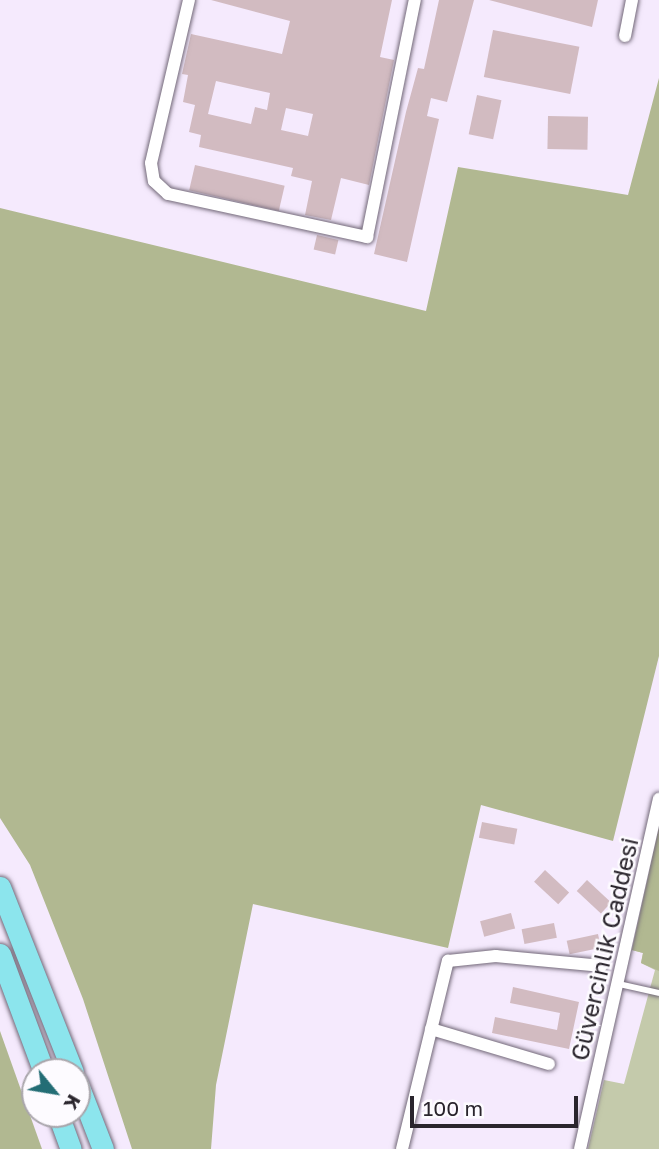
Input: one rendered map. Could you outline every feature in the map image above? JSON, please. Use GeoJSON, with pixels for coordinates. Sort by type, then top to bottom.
{"type":"FeatureCollection","features":[{"type":"Feature","properties":{"kind":"main road"},"geometry":{"type":"LineString","coordinates":[[0,887],[67,1058]]}},
{"type":"Feature","properties":{"kind":"main road"},"geometry":{"type":"LineString","coordinates":[[0,954],[39,1058]]}},
{"type":"Feature","properties":{"kind":"main road"},"geometry":{"type":"LineString","coordinates":[[91,1118],[103,1149]]}},
{"type":"Feature","properties":{"kind":"main road"},"geometry":{"type":"LineString","coordinates":[[63,1128],[71,1149]]}},
{"type":"Feature","properties":{"kind":"street"},"geometry":{"type":"LineString","coordinates":[[189,0],[151,163],[154,181],[169,194],[367,237],[415,0]]}},
{"type":"Feature","properties":{"kind":"street"},"geometry":{"type":"LineString","coordinates":[[625,36],[632,0]]}},
{"type":"Feature","properties":{"kind":"street","name":"Güvercinlik Caddesi"},"geometry":{"type":"LineString","coordinates":[[580,1149],[659,799]]}},
{"type":"Feature","properties":{"kind":"street","name":"Güvercinlik Caddesi"},"geometry":{"type":"LineString","coordinates":[[402,1149],[448,961],[456,958],[602,966]]}},
{"type":"Feature","properties":{"kind":"street"},"geometry":{"type":"LineString","coordinates":[[431,1029],[549,1064]]}},
{"type":"Feature","properties":{"kind":"lane"},"geometry":{"type":"LineString","coordinates":[[619,984],[659,993]]}},
{"type":"Feature","properties":{"kind":"green space"},"geometry":{"type":"Polygon","coordinates":[[[659,78],[659,656],[613,841],[481,805],[448,948],[253,904],[216,1085],[211,1149],[132,1149],[83,999],[30,865],[0,818],[0,208],[426,311],[458,167],[628,195],[659,78]]]}},
{"type":"Feature","properties":{"kind":"green space"},"geometry":{"type":"Polygon","coordinates":[[[659,828],[659,1149],[588,1149],[604,1080],[624,1084],[655,970],[641,963],[643,953],[632,950],[659,828]]]}},
{"type":"Feature","properties":{"kind":"green space"},"geometry":{"type":"Polygon","coordinates":[[[659,828],[659,971],[641,963],[643,953],[632,950],[659,828]]]}},
{"type":"Feature","properties":{"kind":"green space"},"geometry":{"type":"Polygon","coordinates":[[[0,1031],[21,1090],[21,1128],[35,1128],[42,1149],[0,1149],[0,1031]]]}},
{"type":"Feature","properties":{"kind":"building"},"geometry":{"type":"Polygon","coordinates":[[[211,0],[392,0],[380,57],[394,60],[369,185],[341,178],[331,220],[305,215],[312,181],[291,176],[293,168],[199,147],[201,135],[189,132],[195,105],[183,102],[188,75],[182,74],[191,34],[282,54],[290,21],[211,0]],[[216,81],[208,114],[251,124],[255,107],[267,110],[270,93],[216,81]],[[286,108],[281,130],[308,136],[313,114],[286,108]]]}},
{"type":"Feature","properties":{"kind":"building"},"geometry":{"type":"Polygon","coordinates":[[[439,0],[474,0],[447,102],[431,98],[427,116],[439,119],[407,262],[374,254],[406,112],[418,68],[424,69],[439,0]]]}},
{"type":"Feature","properties":{"kind":"building"},"geometry":{"type":"Polygon","coordinates":[[[489,0],[598,0],[592,27],[489,0]]]}},
{"type":"Feature","properties":{"kind":"building"},"geometry":{"type":"Polygon","coordinates":[[[493,30],[579,47],[570,94],[484,77],[493,30]]]}},
{"type":"Feature","properties":{"kind":"building"},"geometry":{"type":"Polygon","coordinates":[[[477,95],[501,100],[493,139],[469,134],[477,95]]]}},
{"type":"Feature","properties":{"kind":"building"},"geometry":{"type":"Polygon","coordinates":[[[548,116],[588,117],[587,150],[547,149],[548,116]]]}},
{"type":"Feature","properties":{"kind":"building"},"geometry":{"type":"Polygon","coordinates":[[[195,165],[285,186],[279,211],[189,190],[195,165]]]}},
{"type":"Feature","properties":{"kind":"building"},"geometry":{"type":"Polygon","coordinates":[[[317,235],[338,240],[335,255],[314,250],[317,235]]]}},
{"type":"Feature","properties":{"kind":"building"},"geometry":{"type":"Polygon","coordinates":[[[482,822],[517,829],[514,845],[479,838],[482,822]]]}},
{"type":"Feature","properties":{"kind":"building"},"geometry":{"type":"Polygon","coordinates":[[[545,870],[569,893],[558,904],[534,882],[545,870]]]}},
{"type":"Feature","properties":{"kind":"building"},"geometry":{"type":"Polygon","coordinates":[[[587,880],[611,903],[601,913],[577,891],[587,880]]]}},
{"type":"Feature","properties":{"kind":"building"},"geometry":{"type":"Polygon","coordinates":[[[511,913],[515,928],[484,937],[480,921],[511,913]]]}},
{"type":"Feature","properties":{"kind":"building"},"geometry":{"type":"Polygon","coordinates":[[[554,923],[557,938],[524,944],[522,929],[554,923]]]}},
{"type":"Feature","properties":{"kind":"building"},"geometry":{"type":"Polygon","coordinates":[[[598,934],[601,948],[570,954],[567,941],[598,934]]]}},
{"type":"Feature","properties":{"kind":"building"},"geometry":{"type":"Polygon","coordinates":[[[513,987],[579,1002],[569,1049],[492,1033],[495,1017],[557,1030],[560,1013],[510,1003],[513,987]]]}}]}
